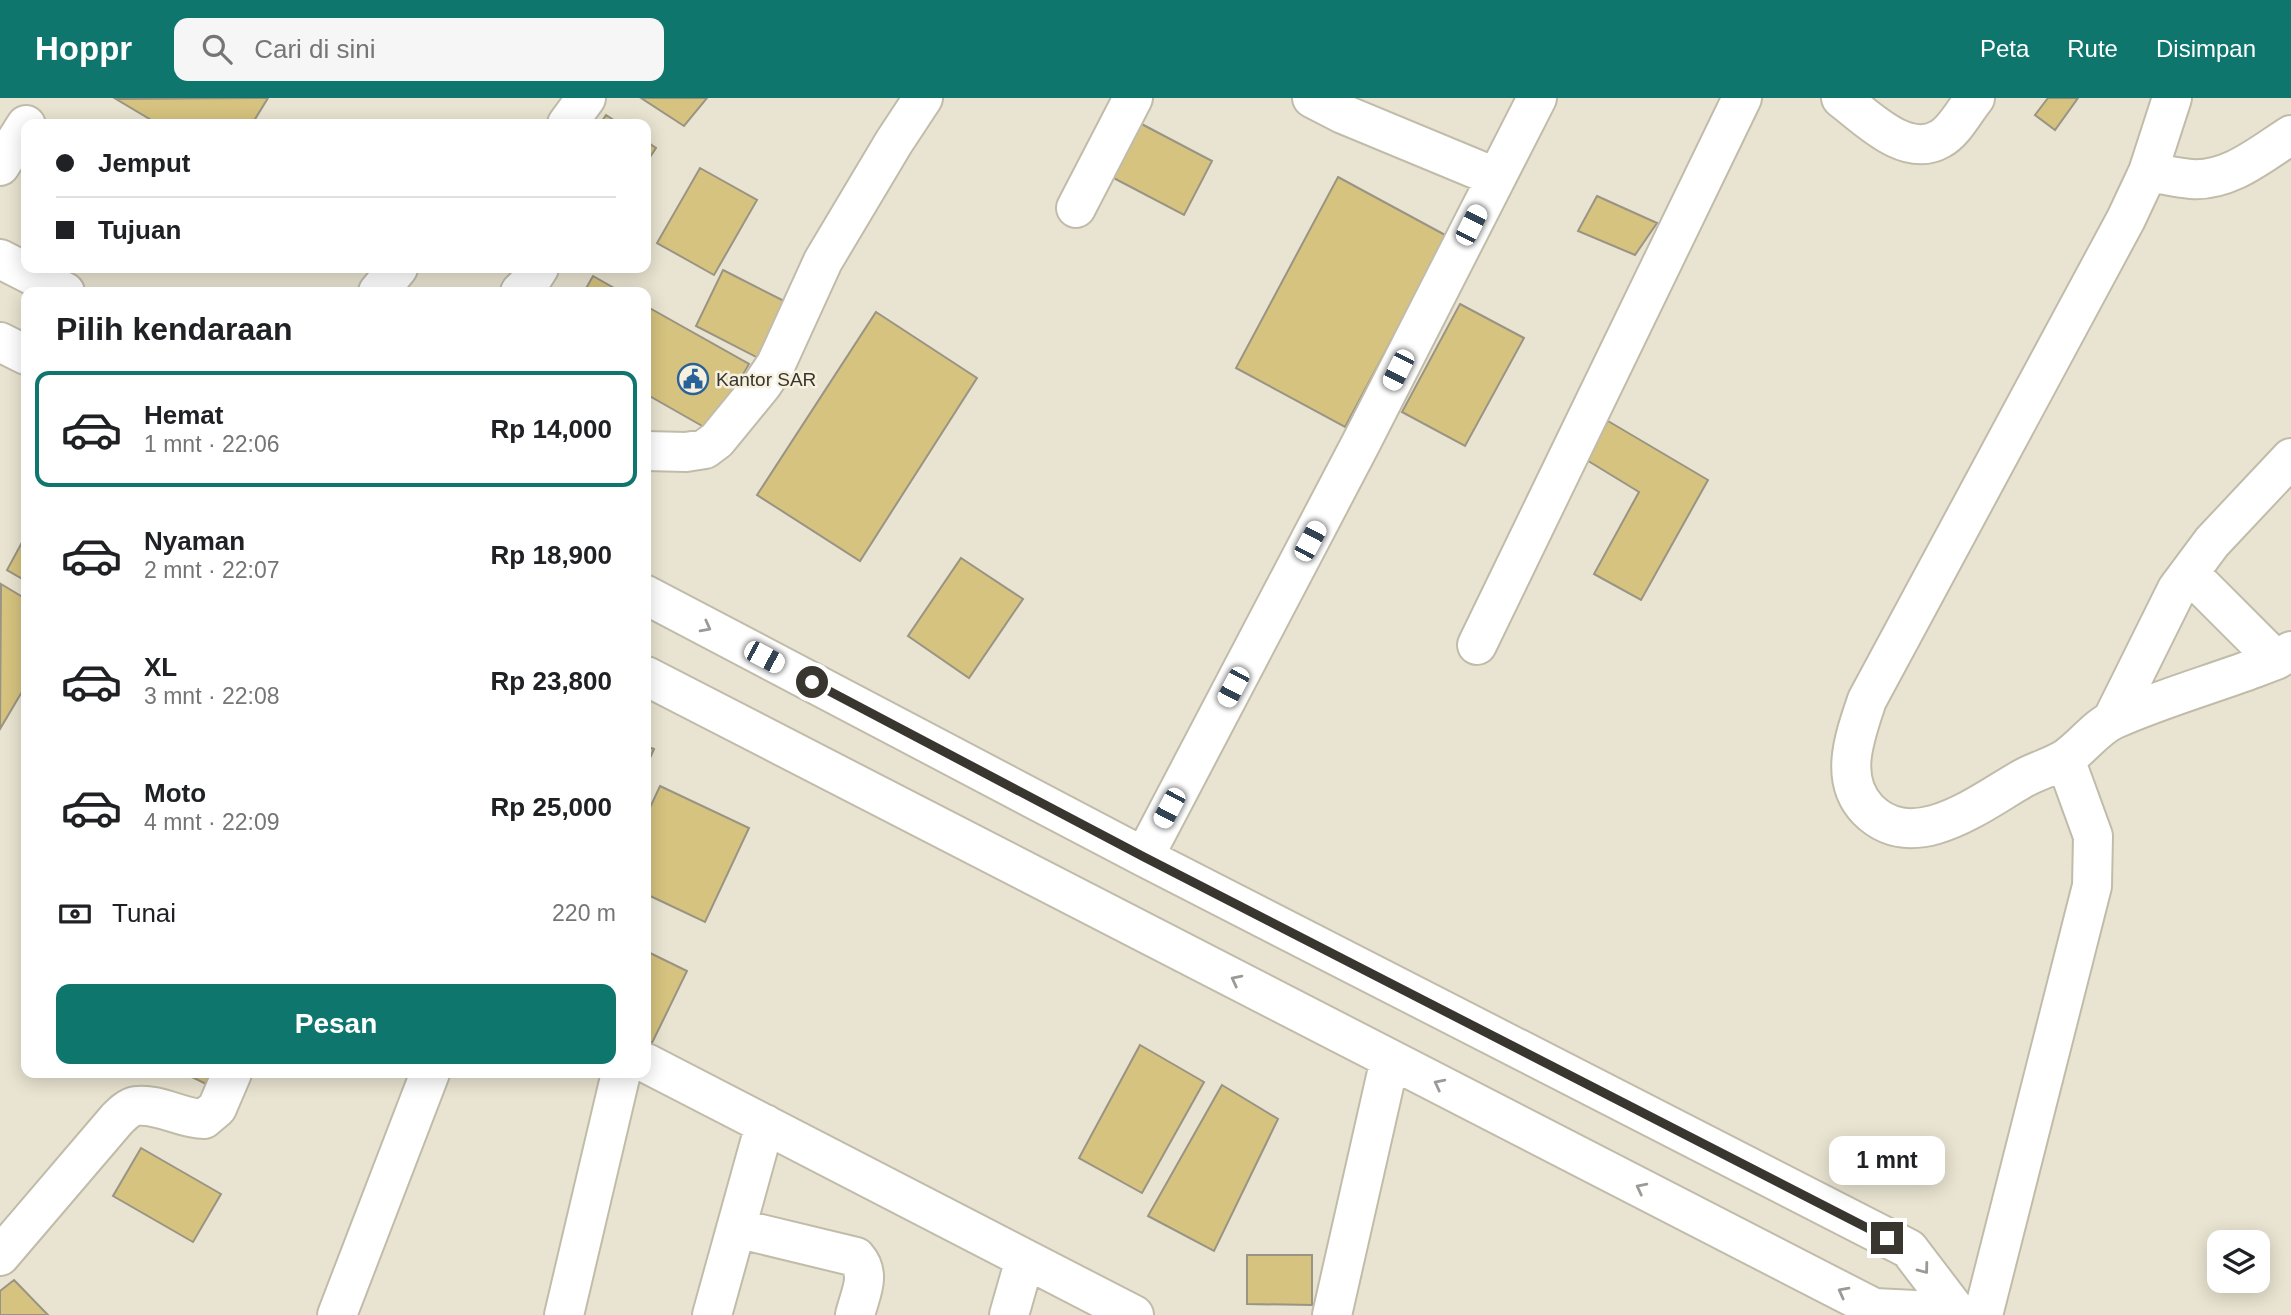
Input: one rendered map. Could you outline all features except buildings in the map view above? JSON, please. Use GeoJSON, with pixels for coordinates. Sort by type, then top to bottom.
{"type":"FeatureCollection","features":[{"type":"Feature","properties":{"kind":"street"},"geometry":{"type":"LineString","coordinates":[[29,119],[43,98]]}},
{"type":"Feature","properties":{"kind":"street"},"geometry":{"type":"LineString","coordinates":[[570,119],[586,98]]}},
{"type":"Feature","properties":{"kind":"street"},"geometry":{"type":"LineString","coordinates":[[651,451],[686,452],[705,449],[717,440],[762,385],[776,364],[823,261],[923,98]]}},
{"type":"Feature","properties":{"kind":"street"},"geometry":{"type":"LineString","coordinates":[[1076,208],[1133,98]]}},
{"type":"Feature","properties":{"kind":"street"},"geometry":{"type":"LineString","coordinates":[[1312,98],[1343,114],[1495,177]]}},
{"type":"Feature","properties":{"kind":"street"},"geometry":{"type":"LineString","coordinates":[[1144,857],[1355,456],[1537,98]]}},
{"type":"Feature","properties":{"kind":"street"},"geometry":{"type":"LineString","coordinates":[[1477,645],[1742,98]]}},
{"type":"Feature","properties":{"kind":"street"},"geometry":{"type":"LineString","coordinates":[[1841,98],[1890,135],[1927,145],[1942,139],[1975,98]]}},
{"type":"Feature","properties":{"kind":"street"},"geometry":{"type":"LineString","coordinates":[[2172,98],[2148,172],[2126,219],[1867,700],[1852,745],[1850,770],[1860,799],[1870,812],[1900,827],[1932,827],[1965,812],[2025,776],[2065,759],[2112,720],[2284,655],[2189,573]]}},
{"type":"Feature","properties":{"kind":"street"},"geometry":{"type":"LineString","coordinates":[[0,166],[21,132]]}},
{"type":"Feature","properties":{"kind":"street"},"geometry":{"type":"LineString","coordinates":[[2148,172],[2192,179],[2216,178],[2239,168],[2291,135]]}},
{"type":"Feature","properties":{"kind":"street"},"geometry":{"type":"LineString","coordinates":[[0,258],[21,269]]}},
{"type":"Feature","properties":{"kind":"street"},"geometry":{"type":"LineString","coordinates":[[29,273],[55,287]]}},
{"type":"Feature","properties":{"kind":"street"},"geometry":{"type":"LineString","coordinates":[[383,287],[394,273]]}},
{"type":"Feature","properties":{"kind":"street"},"geometry":{"type":"LineString","coordinates":[[525,287],[536,273]]}},
{"type":"Feature","properties":{"kind":"street"},"geometry":{"type":"LineString","coordinates":[[0,341],[21,352]]}},
{"type":"Feature","properties":{"kind":"street"},"geometry":{"type":"LineString","coordinates":[[2112,720],[2177,589],[2212,542],[2291,458]]}},
{"type":"Feature","properties":{"kind":"street"},"geometry":{"type":"LineString","coordinates":[[651,598],[1144,857],[1909,1250],[1967,1314]]}},
{"type":"Feature","properties":{"kind":"street"},"geometry":{"type":"LineString","coordinates":[[651,679],[1874,1308],[1967,1314]]}},
{"type":"Feature","properties":{"kind":"street"},"geometry":{"type":"LineString","coordinates":[[1967,1314],[2092,887],[2093,836],[2065,759]]}},
{"type":"Feature","properties":{"kind":"street"},"geometry":{"type":"LineString","coordinates":[[1332,1315],[1390,1059]]}},
{"type":"Feature","properties":{"kind":"street"},"geometry":{"type":"LineString","coordinates":[[651,1066],[1134,1315]]}},
{"type":"Feature","properties":{"kind":"street"},"geometry":{"type":"LineString","coordinates":[[0,1256],[117,1119],[129,1109],[135,1106],[149,1107],[193,1119],[204,1119],[217,1108],[230,1078]]}},
{"type":"Feature","properties":{"kind":"street"},"geometry":{"type":"LineString","coordinates":[[337,1315],[428,1078]]}},
{"type":"Feature","properties":{"kind":"street"},"geometry":{"type":"LineString","coordinates":[[564,1315],[620,1078]]}},
{"type":"Feature","properties":{"kind":"street"},"geometry":{"type":"LineString","coordinates":[[712,1315],[765,1124]]}},
{"type":"Feature","properties":{"kind":"street"},"geometry":{"type":"LineString","coordinates":[[736,1228],[856,1257],[863,1266],[865,1279],[855,1315]]}},
{"type":"Feature","properties":{"kind":"street"},"geometry":{"type":"LineString","coordinates":[[1009,1315],[1024,1259]]}},
{"type":"Feature","properties":{"kind":"place","name":"Kantor SAR"},"geometry":{"type":"Point","coordinates":[693,379]}},
{"type":"Feature","properties":{"kind":"route"},"geometry":{"type":"LineString","coordinates":[[812,682],[1144,857],[1887,1238]]}}]}
